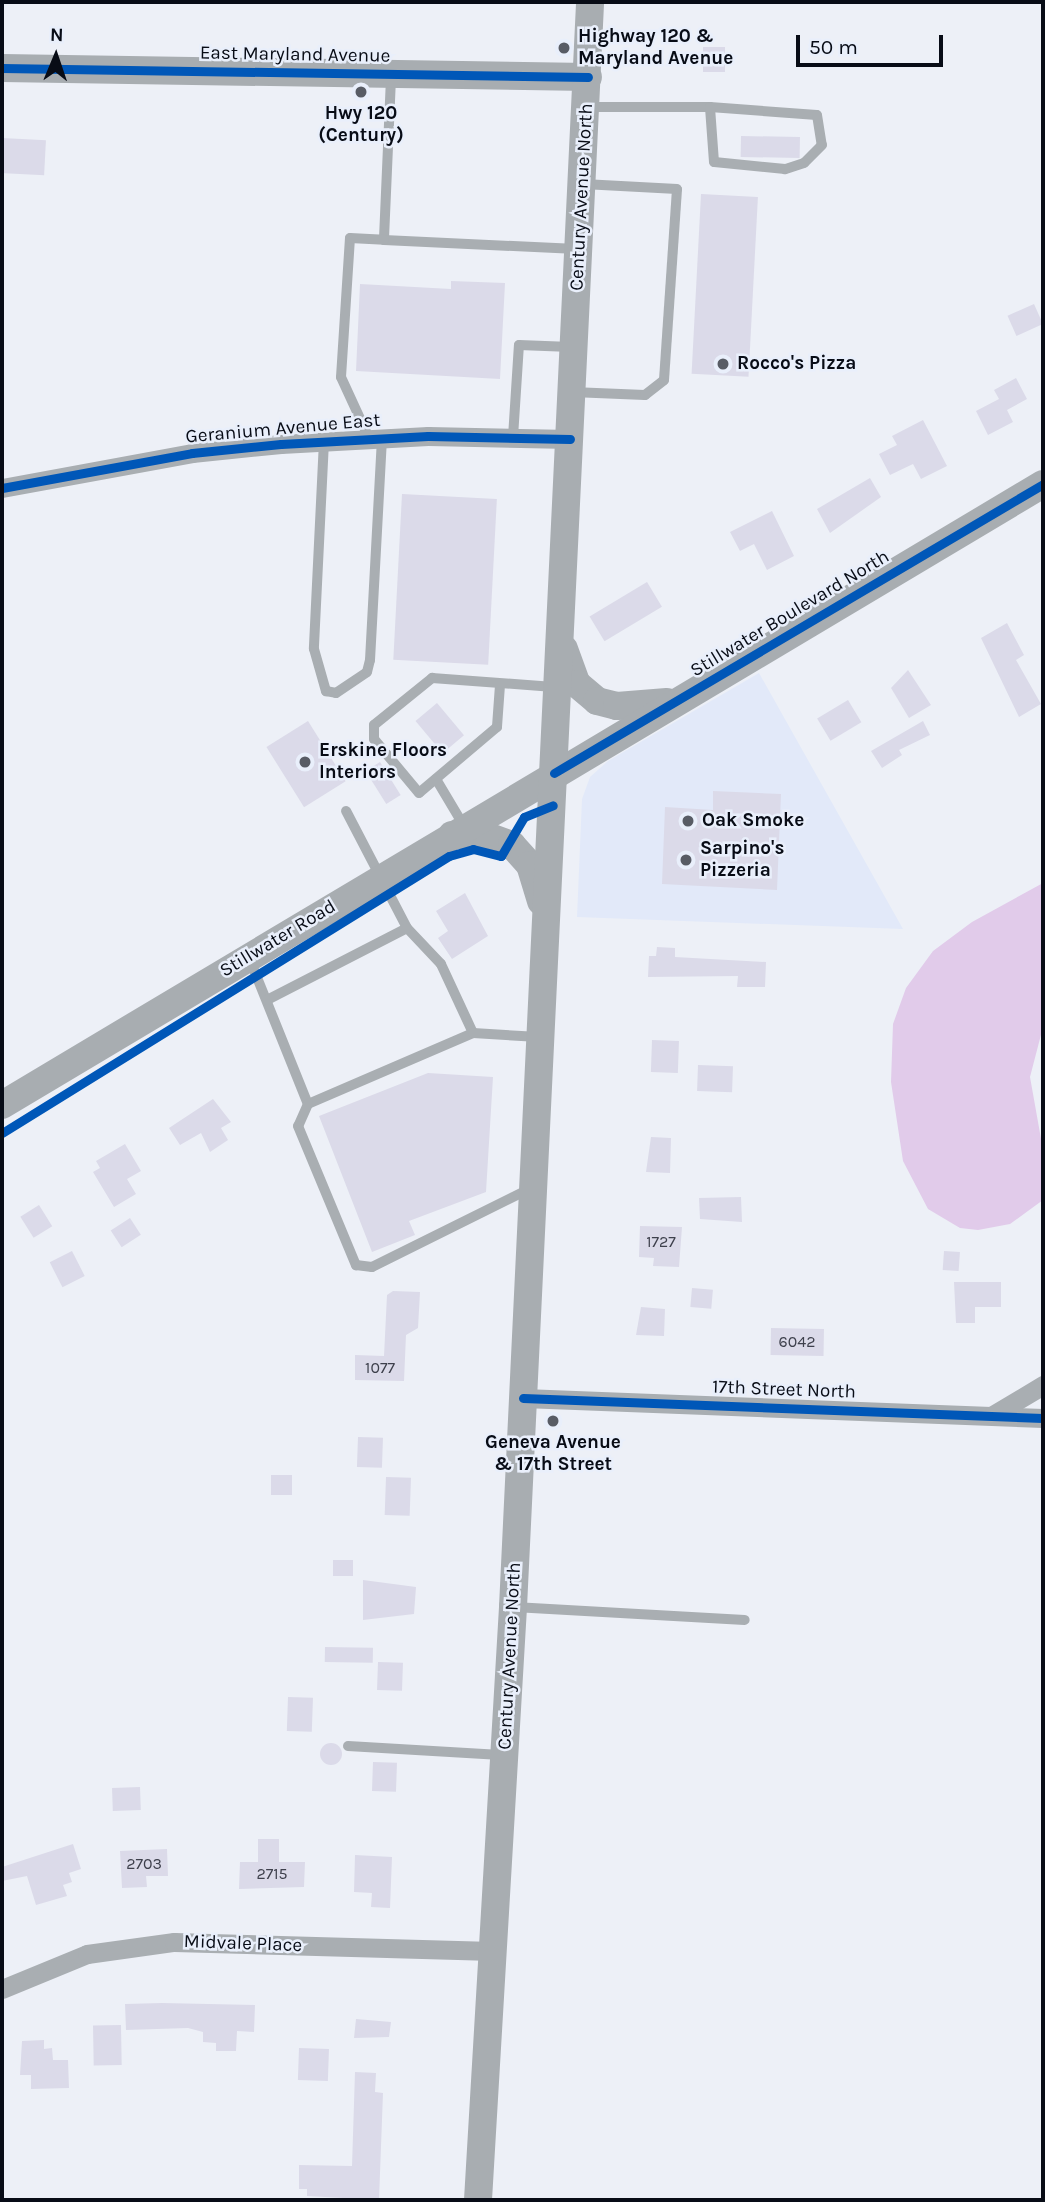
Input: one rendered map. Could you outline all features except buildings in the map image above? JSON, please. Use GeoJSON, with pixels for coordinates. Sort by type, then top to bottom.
{"type":"FeatureCollection","features":[{"type":"Feature","properties":{"kind":"main road","name":"Century Avenue North"},"geometry":{"type":"LineString","coordinates":[[478,2200],[513,1607],[590,2]]}},
{"type":"Feature","properties":{"kind":"main road","name":"East Maryland Avenue"},"geometry":{"type":"LineString","coordinates":[[2,68],[588,77]]}},
{"type":"Feature","properties":{"kind":"main road","name":"Stillwater Boulevard North"},"geometry":{"type":"LineString","coordinates":[[554,773],[1043,484]]}},
{"type":"Feature","properties":{"kind":"main road"},"geometry":{"type":"LineString","coordinates":[[561,636],[574,679],[589,697],[617,706],[676,701]]}},
{"type":"Feature","properties":{"kind":"main road","name":"Stillwater Road"},"geometry":{"type":"LineString","coordinates":[[2,1105],[554,773]]}},
{"type":"Feature","properties":{"kind":"main road"},"geometry":{"type":"LineString","coordinates":[[456,831],[484,835],[517,849],[532,871],[547,925]]}},
{"type":"Feature","properties":{"kind":"street","name":"Geranium Avenue East"},"geometry":{"type":"LineString","coordinates":[[2,488],[192,453],[324,440],[376,437],[570,439]]}},
{"type":"Feature","properties":{"kind":"street"},"geometry":{"type":"LineString","coordinates":[[992,1416],[1043,1385]]}},
{"type":"Feature","properties":{"kind":"street","name":"17th Street North"},"geometry":{"type":"LineString","coordinates":[[523,1398],[1043,1418]]}},
{"type":"Feature","properties":{"kind":"street","name":"Midvale Place"},"geometry":{"type":"LineString","coordinates":[[2,1989],[87,1954],[174,1942],[493,1951]]}},
{"type":"Feature","properties":{"kind":"lane"},"geometry":{"type":"LineString","coordinates":[[384,240],[391,74]]}},
{"type":"Feature","properties":{"kind":"lane"},"geometry":{"type":"LineString","coordinates":[[586,107],[710,107],[817,115],[822,145],[804,163],[785,169],[714,162],[710,107]]}},
{"type":"Feature","properties":{"kind":"lane"},"geometry":{"type":"LineString","coordinates":[[572,392],[645,395],[664,380],[677,189],[582,184]]}},
{"type":"Feature","properties":{"kind":"lane"},"geometry":{"type":"LineString","coordinates":[[324,440],[314,649],[326,691],[336,693],[367,672],[370,660],[376,437],[341,377],[350,238],[580,249]]}},
{"type":"Feature","properties":{"kind":"lane"},"geometry":{"type":"LineString","coordinates":[[513,437],[519,345],[575,347]]}},
{"type":"Feature","properties":{"kind":"lane"},"geometry":{"type":"LineString","coordinates":[[500,685],[496,727],[419,793],[374,739],[374,725],[432,678],[500,685],[558,687]]}},
{"type":"Feature","properties":{"kind":"lane"},"geometry":{"type":"LineString","coordinates":[[436,779],[456,831]]}},
{"type":"Feature","properties":{"kind":"lane"},"geometry":{"type":"LineString","coordinates":[[346,811],[382,875],[407,928],[441,964],[473,1033]]}},
{"type":"Feature","properties":{"kind":"lane"},"geometry":{"type":"LineString","coordinates":[[267,1000],[407,928]]}},
{"type":"Feature","properties":{"kind":"lane"},"geometry":{"type":"LineString","coordinates":[[249,957],[308,1104]]}},
{"type":"Feature","properties":{"kind":"lane"},"geometry":{"type":"LineString","coordinates":[[534,1186],[372,1267],[356,1265],[298,1126],[308,1104],[473,1033],[541,1037]]}},
{"type":"Feature","properties":{"kind":"lane"},"geometry":{"type":"LineString","coordinates":[[513,1607],[745,1620]]}},
{"type":"Feature","properties":{"kind":"lane"},"geometry":{"type":"LineString","coordinates":[[348,1746],[505,1755]]}},
{"type":"Feature","properties":{"kind":"shaded area"},"geometry":{"type":"Polygon","coordinates":[[[759,673],[903,929],[577,917],[582,799],[590,777],[608,761],[759,673]]]}},
{"type":"Feature","properties":{"kind":"shaded area"},"geometry":{"type":"Polygon","coordinates":[[[1043,883],[1043,1027],[1030,1077],[1043,1150],[1043,1200],[1010,1224],[978,1230],[960,1228],[928,1209],[903,1161],[891,1082],[893,1024],[906,988],[933,951],[972,922],[1043,883]]]}},
{"type":"Feature","properties":{"kind":"cycle path"},"geometry":{"type":"LineString","coordinates":[[2,68],[588,77]]}},
{"type":"Feature","properties":{"kind":"cycle path"},"geometry":{"type":"LineString","coordinates":[[2,488],[192,453],[281,444],[428,436],[570,439]]}},
{"type":"Feature","properties":{"kind":"cycle path"},"geometry":{"type":"LineString","coordinates":[[554,773],[1043,484]]}},
{"type":"Feature","properties":{"kind":"cycle path"},"geometry":{"type":"LineString","coordinates":[[2,1133],[449,856],[473,849],[501,856],[524,817],[553,805]]}},
{"type":"Feature","properties":{"kind":"cycle path"},"geometry":{"type":"LineString","coordinates":[[523,1398],[1043,1418]]}},
{"type":"Feature","properties":{"kind":"place","name":"Highway 120 & Maryland Avenue"},"geometry":{"type":"Point","coordinates":[564,48]}},
{"type":"Feature","properties":{"kind":"place","name":"Hwy 120 (Century)"},"geometry":{"type":"Point","coordinates":[361,92]}},
{"type":"Feature","properties":{"kind":"place","name":"Rocco's Pizza"},"geometry":{"type":"Point","coordinates":[723,364]}},
{"type":"Feature","properties":{"kind":"place","name":"Erskine Floors Interiors"},"geometry":{"type":"Point","coordinates":[305,762]}},
{"type":"Feature","properties":{"kind":"place","name":"Oak Smoke"},"geometry":{"type":"Point","coordinates":[688,821]}},
{"type":"Feature","properties":{"kind":"place","name":"Sarpino's Pizzeria"},"geometry":{"type":"Point","coordinates":[686,860]}},
{"type":"Feature","properties":{"kind":"place","name":"Geneva Avenue & 17th Street"},"geometry":{"type":"Point","coordinates":[553,1421]}}]}
